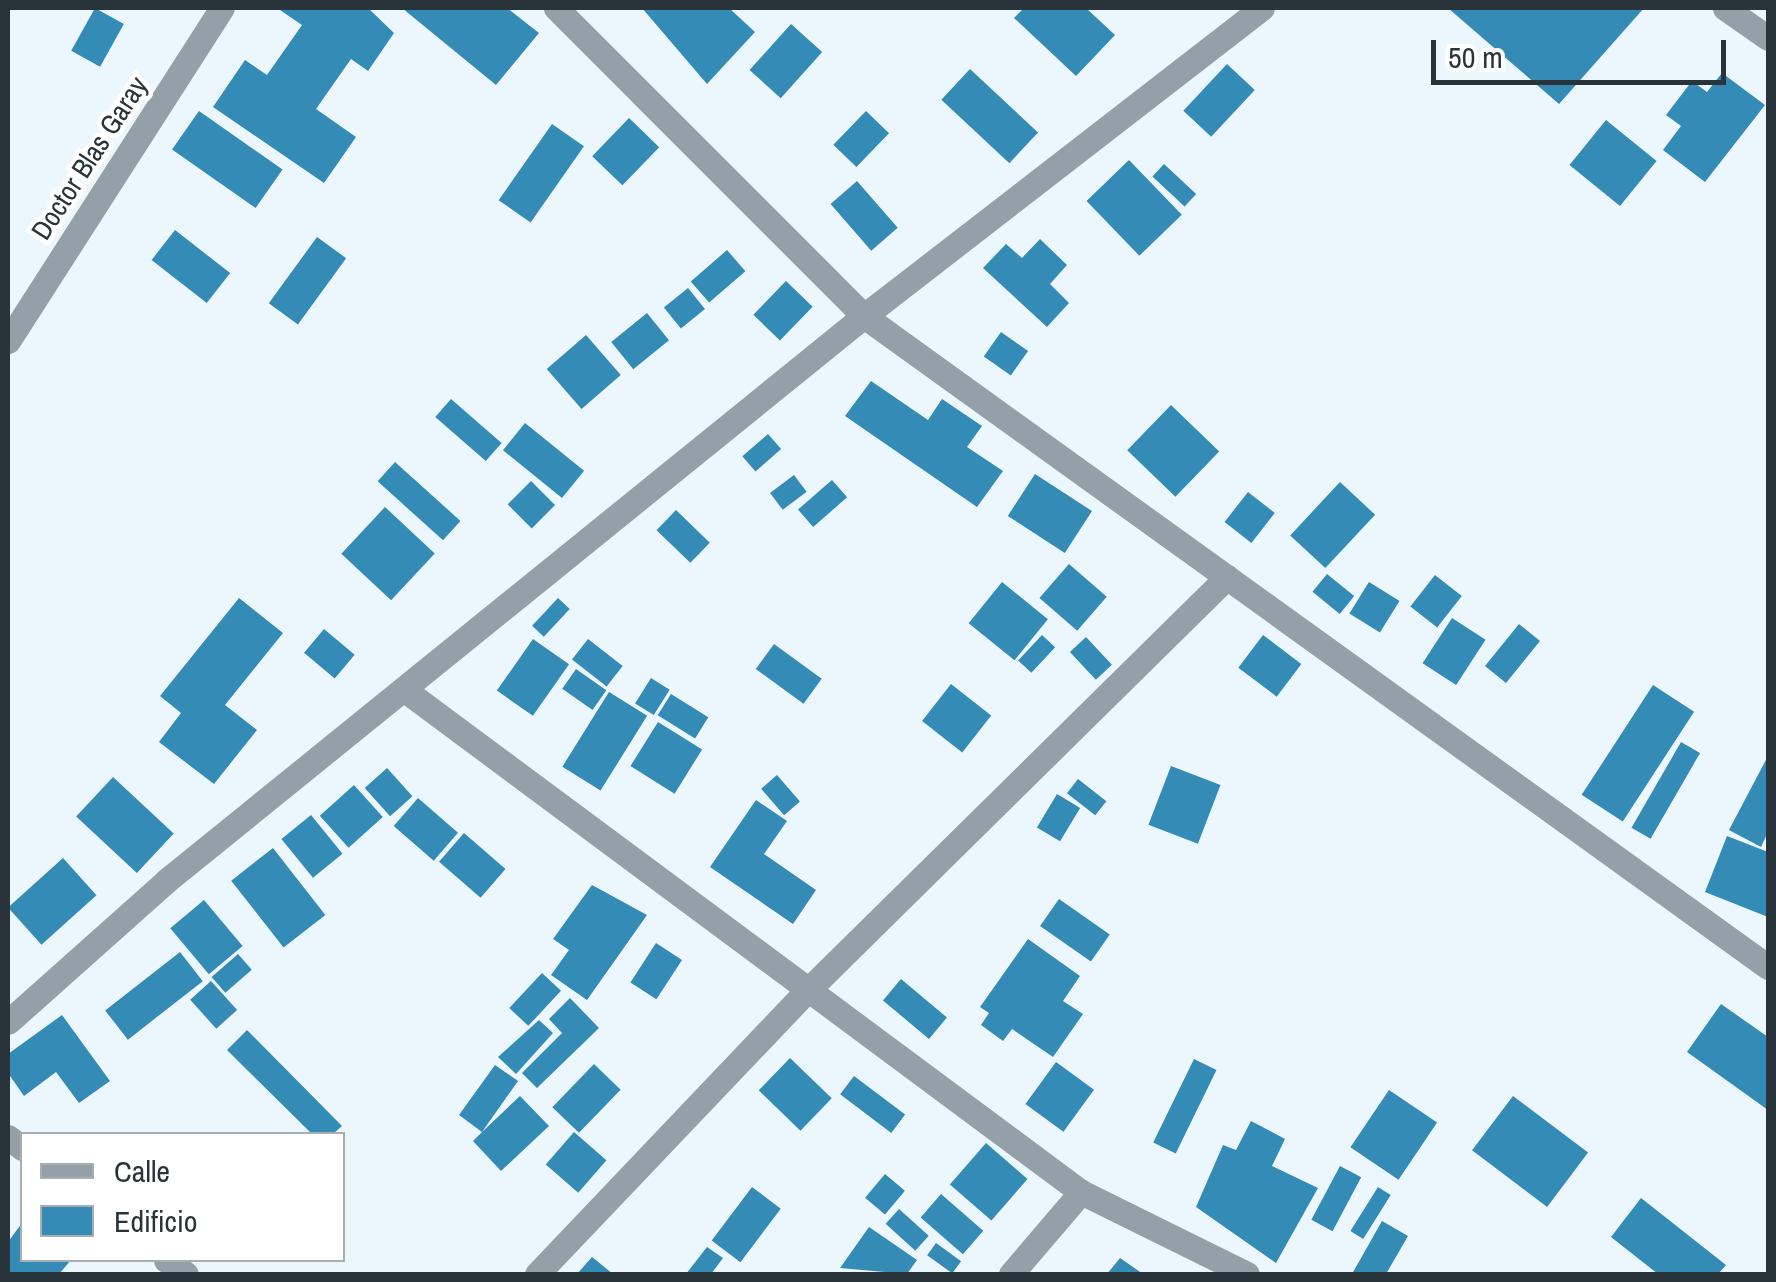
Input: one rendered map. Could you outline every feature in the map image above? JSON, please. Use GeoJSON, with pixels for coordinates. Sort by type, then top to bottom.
{"type":"FeatureCollection","features":[{"type":"Feature","properties":{"kind":"street","name":"Doctor Blas Garay"},"geometry":{"type":"LineString","coordinates":[[8,341],[222,8]]}},
{"type":"Feature","properties":{"kind":"street"},"geometry":{"type":"LineString","coordinates":[[556,8],[864,316],[1768,966]]}},
{"type":"Feature","properties":{"kind":"street"},"geometry":{"type":"LineString","coordinates":[[8,1022],[166,880],[406,691],[864,316],[1262,8]]}},
{"type":"Feature","properties":{"kind":"street"},"geometry":{"type":"LineString","coordinates":[[1725,8],[1768,38]]}},
{"type":"Feature","properties":{"kind":"street"},"geometry":{"type":"LineString","coordinates":[[538,1274],[806,992],[1227,577]]}},
{"type":"Feature","properties":{"kind":"street"},"geometry":{"type":"LineString","coordinates":[[406,691],[806,992],[1081,1192],[1246,1274]]}},
{"type":"Feature","properties":{"kind":"street"},"geometry":{"type":"LineString","coordinates":[[1011,1274],[1081,1192]]}},
{"type":"Feature","properties":{"kind":"building"},"geometry":{"type":"Polygon","coordinates":[[[95,8],[124,24],[100,67],[71,51],[95,8]]]}},
{"type":"Feature","properties":{"kind":"building"},"geometry":{"type":"Polygon","coordinates":[[[277,8],[368,8],[394,33],[368,71],[351,59],[316,109],[356,137],[324,183],[213,107],[245,60],[267,75],[302,25],[277,8]]]}},
{"type":"Feature","properties":{"kind":"building"},"geometry":{"type":"Polygon","coordinates":[[[402,8],[507,8],[539,33],[496,85],[402,8]]]}},
{"type":"Feature","properties":{"kind":"building"},"geometry":{"type":"Polygon","coordinates":[[[642,8],[729,8],[755,32],[707,84],[642,8]]]}},
{"type":"Feature","properties":{"kind":"building"},"geometry":{"type":"Polygon","coordinates":[[[1024,8],[1086,8],[1115,35],[1076,76],[1014,18],[1024,8]]]}},
{"type":"Feature","properties":{"kind":"building"},"geometry":{"type":"Polygon","coordinates":[[[1448,8],[1644,8],[1559,104],[1448,8]]]}},
{"type":"Feature","properties":{"kind":"building"},"geometry":{"type":"Polygon","coordinates":[[[791,24],[822,52],[781,98],[750,70],[791,24]]]}},
{"type":"Feature","properties":{"kind":"building"},"geometry":{"type":"Polygon","coordinates":[[[1227,64],[1255,90],[1211,137],[1183,111],[1227,64]]]}},
{"type":"Feature","properties":{"kind":"building"},"geometry":{"type":"Polygon","coordinates":[[[970,69],[1038,132],[1009,163],[941,100],[970,69]]]}},
{"type":"Feature","properties":{"kind":"building"},"geometry":{"type":"Polygon","coordinates":[[[1722,73],[1765,105],[1705,182],[1663,150],[1681,126],[1666,115],[1692,81],[1707,92],[1722,73]]]}},
{"type":"Feature","properties":{"kind":"building"},"geometry":{"type":"Polygon","coordinates":[[[199,111],[283,170],[256,208],[172,150],[199,111]]]}},
{"type":"Feature","properties":{"kind":"building"},"geometry":{"type":"Polygon","coordinates":[[[866,111],[889,133],[856,167],[833,145],[866,111]]]}},
{"type":"Feature","properties":{"kind":"building"},"geometry":{"type":"Polygon","coordinates":[[[629,118],[659,147],[622,185],[592,156],[629,118]]]}},
{"type":"Feature","properties":{"kind":"building"},"geometry":{"type":"Polygon","coordinates":[[[1606,120],[1657,161],[1620,206],[1569,165],[1606,120]]]}},
{"type":"Feature","properties":{"kind":"building"},"geometry":{"type":"Polygon","coordinates":[[[552,124],[584,146],[531,223],[499,200],[552,124]]]}},
{"type":"Feature","properties":{"kind":"building"},"geometry":{"type":"Polygon","coordinates":[[[1129,160],[1182,215],[1139,256],[1087,201],[1129,160]]]}},
{"type":"Feature","properties":{"kind":"building"},"geometry":{"type":"Polygon","coordinates":[[[1164,164],[1196,194],[1185,206],[1152,176],[1164,164]]]}},
{"type":"Feature","properties":{"kind":"building"},"geometry":{"type":"Polygon","coordinates":[[[857,181],[898,228],[871,251],[831,204],[857,181]]]}},
{"type":"Feature","properties":{"kind":"building"},"geometry":{"type":"Polygon","coordinates":[[[175,230],[230,273],[207,303],[152,260],[175,230]]]}},
{"type":"Feature","properties":{"kind":"building"},"geometry":{"type":"Polygon","coordinates":[[[317,237],[346,258],[298,324],[269,303],[317,237]]]}},
{"type":"Feature","properties":{"kind":"building"},"geometry":{"type":"Polygon","coordinates":[[[1040,239],[1067,265],[1050,284],[1069,303],[1047,327],[983,268],[1006,244],[1022,258],[1040,239]]]}},
{"type":"Feature","properties":{"kind":"building"},"geometry":{"type":"Polygon","coordinates":[[[727,250],[745,271],[709,303],[691,281],[727,250]]]}},
{"type":"Feature","properties":{"kind":"building"},"geometry":{"type":"Polygon","coordinates":[[[786,281],[813,307],[780,341],[753,315],[786,281]]]}},
{"type":"Feature","properties":{"kind":"building"},"geometry":{"type":"Polygon","coordinates":[[[688,288],[705,309],[681,328],[664,308],[688,288]]]}},
{"type":"Feature","properties":{"kind":"building"},"geometry":{"type":"Polygon","coordinates":[[[647,313],[669,340],[633,369],[611,342],[647,313]]]}},
{"type":"Feature","properties":{"kind":"building"},"geometry":{"type":"Polygon","coordinates":[[[1001,332],[1028,351],[1011,376],[984,357],[1001,332]]]}},
{"type":"Feature","properties":{"kind":"building"},"geometry":{"type":"Polygon","coordinates":[[[586,335],[621,375],[582,409],[547,369],[586,335]]]}},
{"type":"Feature","properties":{"kind":"building"},"geometry":{"type":"Polygon","coordinates":[[[871,381],[928,420],[942,399],[982,426],[967,447],[1003,471],[977,507],[845,416],[871,381]]]}},
{"type":"Feature","properties":{"kind":"building"},"geometry":{"type":"Polygon","coordinates":[[[451,399],[502,443],[486,461],[435,417],[451,399]]]}},
{"type":"Feature","properties":{"kind":"building"},"geometry":{"type":"Polygon","coordinates":[[[1171,405],[1219,452],[1175,497],[1127,450],[1171,405]]]}},
{"type":"Feature","properties":{"kind":"building"},"geometry":{"type":"Polygon","coordinates":[[[525,423],[584,471],[562,498],[503,450],[525,423]]]}},
{"type":"Feature","properties":{"kind":"building"},"geometry":{"type":"Polygon","coordinates":[[[768,434],[781,449],[755,471],[742,456],[768,434]]]}},
{"type":"Feature","properties":{"kind":"building"},"geometry":{"type":"Polygon","coordinates":[[[395,462],[460,521],[443,540],[378,481],[395,462]]]}},
{"type":"Feature","properties":{"kind":"building"},"geometry":{"type":"Polygon","coordinates":[[[1035,474],[1092,511],[1065,553],[1008,516],[1035,474]]]}},
{"type":"Feature","properties":{"kind":"building"},"geometry":{"type":"Polygon","coordinates":[[[794,475],[807,492],[783,510],[770,493],[794,475]]]}},
{"type":"Feature","properties":{"kind":"building"},"geometry":{"type":"Polygon","coordinates":[[[832,480],[847,497],[813,527],[798,510],[832,480]]]}},
{"type":"Feature","properties":{"kind":"building"},"geometry":{"type":"Polygon","coordinates":[[[531,481],[555,505],[532,528],[508,504],[531,481]]]}},
{"type":"Feature","properties":{"kind":"building"},"geometry":{"type":"Polygon","coordinates":[[[1340,482],[1375,515],[1325,568],[1290,535],[1340,482]]]}},
{"type":"Feature","properties":{"kind":"building"},"geometry":{"type":"Polygon","coordinates":[[[1248,492],[1275,513],[1251,543],[1225,522],[1248,492]]]}},
{"type":"Feature","properties":{"kind":"building"},"geometry":{"type":"Polygon","coordinates":[[[385,507],[435,553],[391,600],[341,554],[385,507]]]}},
{"type":"Feature","properties":{"kind":"building"},"geometry":{"type":"Polygon","coordinates":[[[676,510],[710,543],[690,563],[657,530],[676,510]]]}},
{"type":"Feature","properties":{"kind":"building"},"geometry":{"type":"Polygon","coordinates":[[[1069,564],[1107,597],[1077,631],[1039,598],[1069,564]]]}},
{"type":"Feature","properties":{"kind":"building"},"geometry":{"type":"Polygon","coordinates":[[[1327,574],[1354,596],[1340,614],[1313,592],[1327,574]]]}},
{"type":"Feature","properties":{"kind":"building"},"geometry":{"type":"Polygon","coordinates":[[[1435,575],[1462,596],[1437,627],[1410,607],[1435,575]]]}},
{"type":"Feature","properties":{"kind":"building"},"geometry":{"type":"Polygon","coordinates":[[[1002,582],[1048,619],[1014,660],[969,623],[1002,582]]]}},
{"type":"Feature","properties":{"kind":"building"},"geometry":{"type":"Polygon","coordinates":[[[1369,582],[1400,601],[1380,632],[1349,613],[1369,582]]]}},
{"type":"Feature","properties":{"kind":"building"},"geometry":{"type":"Polygon","coordinates":[[[239,598],[283,633],[225,705],[257,730],[214,784],[159,742],[181,713],[160,696],[239,598]]]}},
{"type":"Feature","properties":{"kind":"building"},"geometry":{"type":"Polygon","coordinates":[[[558,598],[570,609],[544,637],[532,626],[558,598]]]}},
{"type":"Feature","properties":{"kind":"building"},"geometry":{"type":"Polygon","coordinates":[[[1452,618],[1486,640],[1456,685],[1423,663],[1452,618]]]}},
{"type":"Feature","properties":{"kind":"building"},"geometry":{"type":"Polygon","coordinates":[[[1519,624],[1540,641],[1506,683],[1485,666],[1519,624]]]}},
{"type":"Feature","properties":{"kind":"building"},"geometry":{"type":"Polygon","coordinates":[[[324,629],[355,655],[335,678],[304,653],[324,629]]]}},
{"type":"Feature","properties":{"kind":"building"},"geometry":{"type":"Polygon","coordinates":[[[1042,635],[1055,647],[1031,673],[1018,661],[1042,635]]]}},
{"type":"Feature","properties":{"kind":"building"},"geometry":{"type":"Polygon","coordinates":[[[1263,635],[1301,664],[1277,697],[1238,668],[1263,635]]]}},
{"type":"Feature","properties":{"kind":"building"},"geometry":{"type":"Polygon","coordinates":[[[1086,637],[1112,665],[1096,680],[1070,652],[1086,637]]]}},
{"type":"Feature","properties":{"kind":"building"},"geometry":{"type":"Polygon","coordinates":[[[533,639],[569,664],[533,716],[497,691],[533,639]]]}},
{"type":"Feature","properties":{"kind":"building"},"geometry":{"type":"Polygon","coordinates":[[[588,639],[623,666],[607,687],[572,659],[588,639]]]}},
{"type":"Feature","properties":{"kind":"building"},"geometry":{"type":"Polygon","coordinates":[[[774,644],[822,679],[804,704],[756,669],[774,644]]]}},
{"type":"Feature","properties":{"kind":"building"},"geometry":{"type":"Polygon","coordinates":[[[576,669],[606,690],[593,710],[562,689],[576,669]]]}},
{"type":"Feature","properties":{"kind":"building"},"geometry":{"type":"Polygon","coordinates":[[[651,678],[670,690],[654,715],[635,703],[651,678]]]}},
{"type":"Feature","properties":{"kind":"building"},"geometry":{"type":"Polygon","coordinates":[[[951,684],[991,715],[962,752],[922,721],[951,684]]]}},
{"type":"Feature","properties":{"kind":"building"},"geometry":{"type":"Polygon","coordinates":[[[1653,685],[1694,712],[1623,822],[1582,795],[1653,685]]]}},
{"type":"Feature","properties":{"kind":"building"},"geometry":{"type":"Polygon","coordinates":[[[609,692],[647,716],[601,790],[562,767],[609,692]]]}},
{"type":"Feature","properties":{"kind":"building"},"geometry":{"type":"Polygon","coordinates":[[[671,694],[708,717],[695,739],[658,715],[671,694]]]}},
{"type":"Feature","properties":{"kind":"building"},"geometry":{"type":"Polygon","coordinates":[[[658,722],[702,750],[675,794],[630,766],[658,722]]]}},
{"type":"Feature","properties":{"kind":"building"},"geometry":{"type":"Polygon","coordinates":[[[1681,742],[1700,753],[1651,839],[1632,828],[1681,742]]]}},
{"type":"Feature","properties":{"kind":"building"},"geometry":{"type":"Polygon","coordinates":[[[1768,756],[1768,832],[1761,847],[1729,830],[1768,756]]]}},
{"type":"Feature","properties":{"kind":"building"},"geometry":{"type":"Polygon","coordinates":[[[1171,766],[1220,785],[1198,844],[1148,825],[1171,766]]]}},
{"type":"Feature","properties":{"kind":"building"},"geometry":{"type":"Polygon","coordinates":[[[387,768],[412,796],[390,816],[365,788],[387,768]]]}},
{"type":"Feature","properties":{"kind":"building"},"geometry":{"type":"Polygon","coordinates":[[[777,775],[800,801],[784,815],[761,789],[777,775]]]}},
{"type":"Feature","properties":{"kind":"building"},"geometry":{"type":"Polygon","coordinates":[[[113,777],[174,834],[137,873],[76,816],[113,777]]]}},
{"type":"Feature","properties":{"kind":"building"},"geometry":{"type":"Polygon","coordinates":[[[1078,779],[1106,801],[1095,815],[1067,793],[1078,779]]]}},
{"type":"Feature","properties":{"kind":"building"},"geometry":{"type":"Polygon","coordinates":[[[354,785],[383,817],[349,848],[320,816],[354,785]]]}},
{"type":"Feature","properties":{"kind":"building"},"geometry":{"type":"Polygon","coordinates":[[[1057,794],[1080,808],[1060,841],[1037,827],[1057,794]]]}},
{"type":"Feature","properties":{"kind":"building"},"geometry":{"type":"Polygon","coordinates":[[[418,798],[458,833],[434,861],[394,826],[418,798]]]}},
{"type":"Feature","properties":{"kind":"building"},"geometry":{"type":"Polygon","coordinates":[[[756,800],[787,821],[764,854],[816,890],[793,924],[710,867],[756,800]]]}},
{"type":"Feature","properties":{"kind":"building"},"geometry":{"type":"Polygon","coordinates":[[[311,815],[342,854],[313,878],[281,839],[311,815]]]}},
{"type":"Feature","properties":{"kind":"building"},"geometry":{"type":"Polygon","coordinates":[[[464,833],[506,869],[481,898],[439,862],[464,833]]]}},
{"type":"Feature","properties":{"kind":"building"},"geometry":{"type":"Polygon","coordinates":[[[1727,836],[1768,852],[1768,917],[1705,892],[1727,836]]]}},
{"type":"Feature","properties":{"kind":"building"},"geometry":{"type":"Polygon","coordinates":[[[273,848],[325,915],[284,948],[231,881],[273,848]]]}},
{"type":"Feature","properties":{"kind":"building"},"geometry":{"type":"Polygon","coordinates":[[[63,858],[96,895],[41,945],[8,908],[63,858]]]}},
{"type":"Feature","properties":{"kind":"building"},"geometry":{"type":"Polygon","coordinates":[[[592,885],[647,915],[587,1000],[551,975],[569,950],[553,939],[592,885]]]}},
{"type":"Feature","properties":{"kind":"building"},"geometry":{"type":"Polygon","coordinates":[[[1059,899],[1110,935],[1091,962],[1040,926],[1059,899]]]}},
{"type":"Feature","properties":{"kind":"building"},"geometry":{"type":"Polygon","coordinates":[[[204,900],[243,946],[209,974],[170,928],[204,900]]]}},
{"type":"Feature","properties":{"kind":"building"},"geometry":{"type":"Polygon","coordinates":[[[1028,939],[1080,976],[1063,1001],[1083,1014],[1053,1057],[1012,1029],[1003,1041],[981,1025],[989,1013],[980,1007],[1028,939]]]}},
{"type":"Feature","properties":{"kind":"building"},"geometry":{"type":"Polygon","coordinates":[[[656,943],[682,960],[656,999],[630,982],[656,943]]]}},
{"type":"Feature","properties":{"kind":"building"},"geometry":{"type":"Polygon","coordinates":[[[180,952],[203,981],[128,1040],[105,1010],[180,952]]]}},
{"type":"Feature","properties":{"kind":"building"},"geometry":{"type":"Polygon","coordinates":[[[238,954],[252,970],[225,993],[212,977],[238,954]]]}},
{"type":"Feature","properties":{"kind":"building"},"geometry":{"type":"Polygon","coordinates":[[[542,973],[561,991],[528,1026],[509,1008],[542,973]]]}},
{"type":"Feature","properties":{"kind":"building"},"geometry":{"type":"Polygon","coordinates":[[[901,979],[947,1018],[929,1039],[883,1000],[901,979]]]}},
{"type":"Feature","properties":{"kind":"building"},"geometry":{"type":"Polygon","coordinates":[[[211,981],[237,1010],[216,1029],[190,1000],[211,981]]]}},
{"type":"Feature","properties":{"kind":"building"},"geometry":{"type":"Polygon","coordinates":[[[570,998],[599,1028],[537,1088],[522,1073],[562,1033],[549,1019],[570,998]]]}},
{"type":"Feature","properties":{"kind":"building"},"geometry":{"type":"Polygon","coordinates":[[[1721,1004],[1768,1037],[1768,1110],[1687,1052],[1721,1004]]]}},
{"type":"Feature","properties":{"kind":"building"},"geometry":{"type":"Polygon","coordinates":[[[62,1015],[110,1081],[79,1103],[56,1072],[24,1096],[8,1073],[8,1054],[62,1015]]]}},
{"type":"Feature","properties":{"kind":"building"},"geometry":{"type":"Polygon","coordinates":[[[539,1020],[553,1033],[516,1074],[498,1057],[539,1020]]]}},
{"type":"Feature","properties":{"kind":"building"},"geometry":{"type":"Polygon","coordinates":[[[247,1030],[342,1126],[335,1132],[310,1132],[227,1050],[247,1030]]]}},
{"type":"Feature","properties":{"kind":"building"},"geometry":{"type":"Polygon","coordinates":[[[790,1058],[832,1098],[800,1131],[759,1090],[790,1058]]]}},
{"type":"Feature","properties":{"kind":"building"},"geometry":{"type":"Polygon","coordinates":[[[1194,1059],[1216,1070],[1176,1154],[1153,1143],[1194,1059]]]}},
{"type":"Feature","properties":{"kind":"building"},"geometry":{"type":"Polygon","coordinates":[[[1056,1062],[1094,1090],[1063,1132],[1025,1104],[1056,1062]]]}},
{"type":"Feature","properties":{"kind":"building"},"geometry":{"type":"Polygon","coordinates":[[[594,1064],[621,1090],[579,1133],[552,1107],[594,1064]]]}},
{"type":"Feature","properties":{"kind":"building"},"geometry":{"type":"Polygon","coordinates":[[[495,1065],[518,1081],[482,1132],[459,1115],[495,1065]]]}},
{"type":"Feature","properties":{"kind":"building"},"geometry":{"type":"Polygon","coordinates":[[[854,1076],[905,1115],[891,1133],[840,1094],[854,1076]]]}},
{"type":"Feature","properties":{"kind":"building"},"geometry":{"type":"Polygon","coordinates":[[[1389,1090],[1437,1122],[1398,1180],[1350,1147],[1389,1090]]]}},
{"type":"Feature","properties":{"kind":"building"},"geometry":{"type":"Polygon","coordinates":[[[520,1096],[549,1126],[501,1171],[473,1141],[520,1096]]]}},
{"type":"Feature","properties":{"kind":"building"},"geometry":{"type":"Polygon","coordinates":[[[1513,1096],[1588,1153],[1547,1207],[1472,1150],[1513,1096]]]}},
{"type":"Feature","properties":{"kind":"building"},"geometry":{"type":"Polygon","coordinates":[[[1251,1121],[1285,1139],[1272,1166],[1318,1188],[1276,1263],[1196,1207],[1223,1145],[1236,1150],[1251,1121]]]}},
{"type":"Feature","properties":{"kind":"building"},"geometry":{"type":"Polygon","coordinates":[[[574,1132],[606,1160],[578,1193],[546,1164],[574,1132]]]}},
{"type":"Feature","properties":{"kind":"building"},"geometry":{"type":"Polygon","coordinates":[[[986,1143],[1028,1179],[991,1221],[950,1185],[986,1143]]]}},
{"type":"Feature","properties":{"kind":"building"},"geometry":{"type":"Polygon","coordinates":[[[1340,1166],[1361,1177],[1333,1231],[1311,1220],[1340,1166]]]}},
{"type":"Feature","properties":{"kind":"building"},"geometry":{"type":"Polygon","coordinates":[[[885,1174],[905,1191],[885,1214],[865,1198],[885,1174]]]}},
{"type":"Feature","properties":{"kind":"building"},"geometry":{"type":"Polygon","coordinates":[[[752,1187],[781,1209],[740,1262],[712,1241],[752,1187]]]}},
{"type":"Feature","properties":{"kind":"building"},"geometry":{"type":"Polygon","coordinates":[[[1378,1187],[1391,1195],[1363,1239],[1350,1231],[1378,1187]]]}},
{"type":"Feature","properties":{"kind":"building"},"geometry":{"type":"Polygon","coordinates":[[[941,1194],[983,1231],[963,1254],[921,1217],[941,1194]]]}},
{"type":"Feature","properties":{"kind":"building"},"geometry":{"type":"Polygon","coordinates":[[[1641,1198],[1726,1265],[1718,1274],[1658,1274],[1611,1237],[1641,1198]]]}},
{"type":"Feature","properties":{"kind":"building"},"geometry":{"type":"Polygon","coordinates":[[[899,1209],[929,1236],[915,1251],[886,1224],[899,1209]]]}},
{"type":"Feature","properties":{"kind":"building"},"geometry":{"type":"Polygon","coordinates":[[[1382,1221],[1408,1236],[1386,1274],[1352,1274],[1382,1221]]]}},
{"type":"Feature","properties":{"kind":"building"},"geometry":{"type":"Polygon","coordinates":[[[20,1226],[20,1262],[69,1262],[59,1274],[8,1274],[8,1242],[20,1226]]]}},
{"type":"Feature","properties":{"kind":"building"},"geometry":{"type":"Polygon","coordinates":[[[869,1227],[917,1260],[907,1274],[840,1268],[869,1227]]]}},
{"type":"Feature","properties":{"kind":"building"},"geometry":{"type":"Polygon","coordinates":[[[936,1243],[961,1261],[952,1273],[927,1255],[936,1243]]]}},
{"type":"Feature","properties":{"kind":"building"},"geometry":{"type":"Polygon","coordinates":[[[707,1247],[723,1258],[711,1274],[686,1274],[707,1247]]]}},
{"type":"Feature","properties":{"kind":"building"},"geometry":{"type":"Polygon","coordinates":[[[592,1257],[613,1274],[577,1274],[592,1257]]]}},
{"type":"Feature","properties":{"kind":"building"},"geometry":{"type":"Polygon","coordinates":[[[1120,1258],[1143,1274],[1107,1274],[1120,1258]]]}}]}
